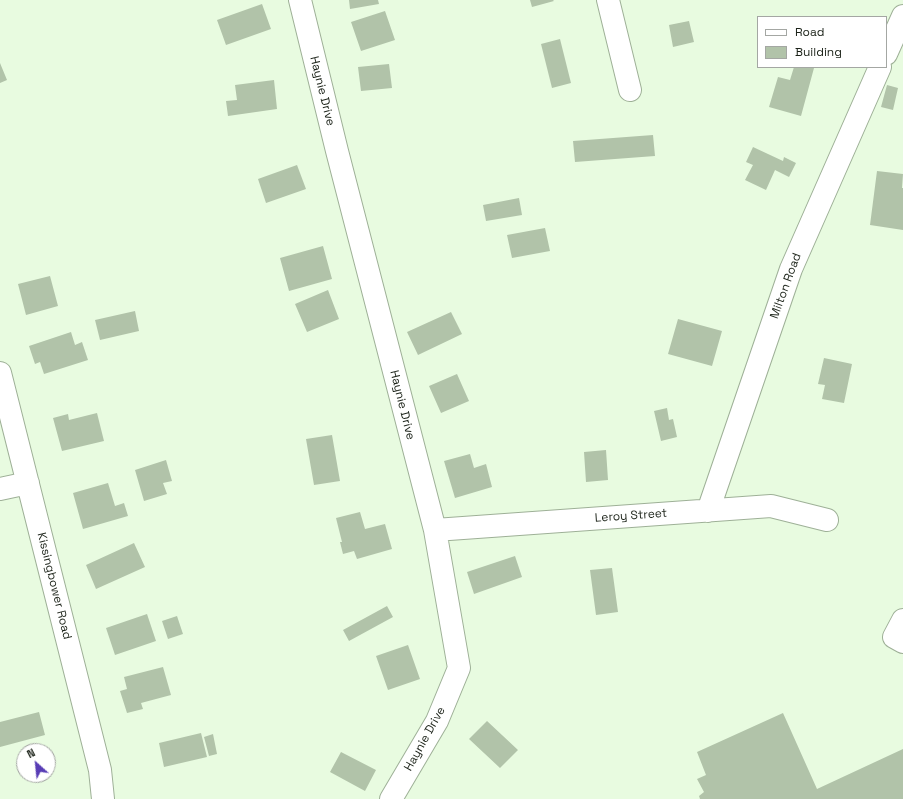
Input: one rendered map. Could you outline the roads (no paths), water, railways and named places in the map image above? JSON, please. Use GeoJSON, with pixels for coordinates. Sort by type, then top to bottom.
{"type":"FeatureCollection","features":[{"type":"Feature","properties":{"kind":"street","name":"Haynie Drive"},"geometry":{"type":"LineString","coordinates":[[300,0],[337,151],[435,530],[459,668],[437,721],[391,799]]}},
{"type":"Feature","properties":{"kind":"street"},"geometry":{"type":"LineString","coordinates":[[608,0],[630,90]]}},
{"type":"Feature","properties":{"kind":"street"},"geometry":{"type":"LineString","coordinates":[[887,52],[903,16]]}},
{"type":"Feature","properties":{"kind":"street","name":"Milton Road"},"geometry":{"type":"LineString","coordinates":[[708,511],[791,268],[880,68]]}},
{"type":"Feature","properties":{"kind":"street","name":"Kissingbower Road"},"geometry":{"type":"LineString","coordinates":[[0,373],[100,770],[104,799]]}},
{"type":"Feature","properties":{"kind":"street"},"geometry":{"type":"LineString","coordinates":[[0,490],[28,483]]}},
{"type":"Feature","properties":{"kind":"street","name":"Leroy Street"},"geometry":{"type":"LineString","coordinates":[[435,530],[771,506],[826,520]]}},
{"type":"Feature","properties":{"kind":"street"},"geometry":{"type":"LineString","coordinates":[[903,620],[894,638],[903,642]]}}]}
